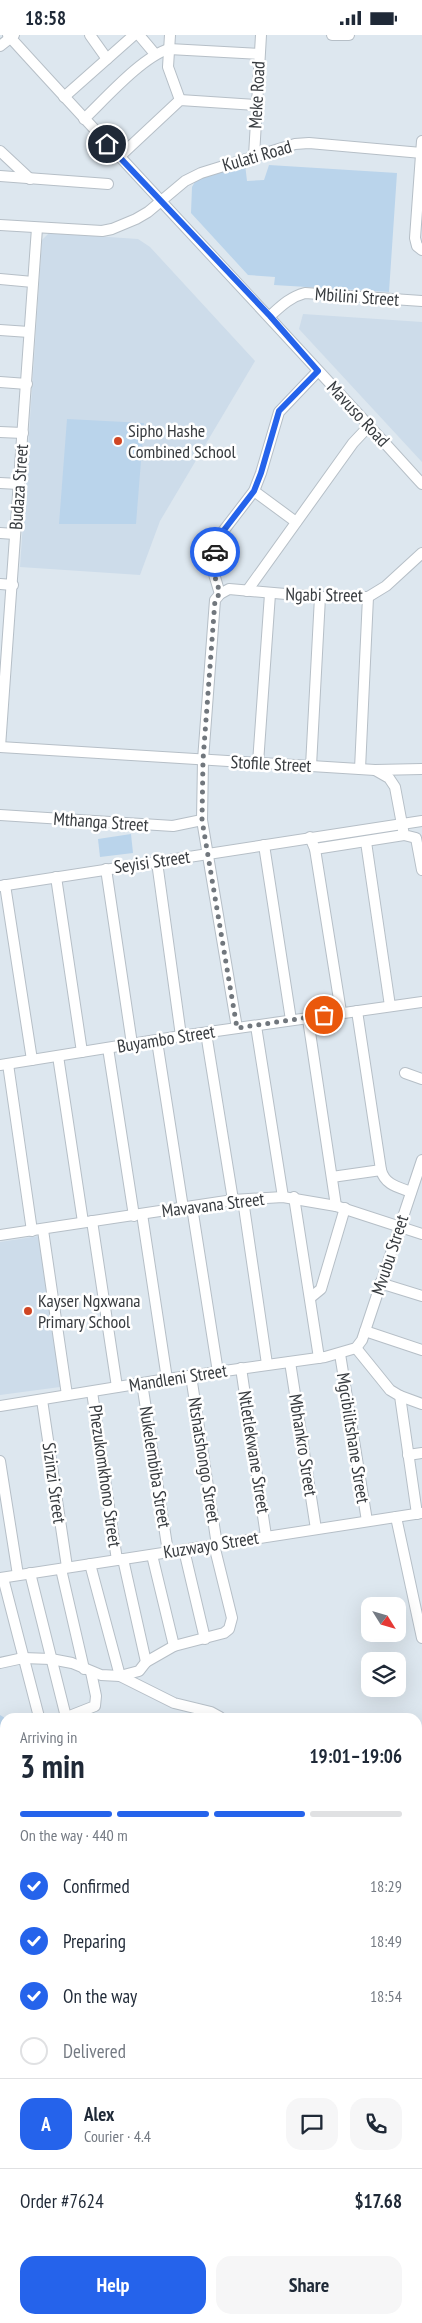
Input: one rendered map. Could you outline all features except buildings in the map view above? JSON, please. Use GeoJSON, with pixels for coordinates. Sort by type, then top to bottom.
{"type":"FeatureCollection","features":[{"type":"Feature","properties":{"kind":"street"},"geometry":{"type":"LineString","coordinates":[[90,35],[106,59]]}},
{"type":"Feature","properties":{"kind":"street"},"geometry":{"type":"LineString","coordinates":[[64,97],[134,35]]}},
{"type":"Feature","properties":{"kind":"street"},"geometry":{"type":"LineString","coordinates":[[139,35],[155,54]]}},
{"type":"Feature","properties":{"kind":"street"},"geometry":{"type":"LineString","coordinates":[[170,35],[168,67],[180,100]]}},
{"type":"Feature","properties":{"kind":"street","name":"Meke Road"},"geometry":{"type":"LineString","coordinates":[[254,156],[261,35]]}},
{"type":"Feature","properties":{"kind":"street"},"geometry":{"type":"LineString","coordinates":[[332,35],[350,35]]}},
{"type":"Feature","properties":{"kind":"street"},"geometry":{"type":"LineString","coordinates":[[0,46],[11,36]]}},
{"type":"Feature","properties":{"kind":"street","name":"Mavuso Road"},"geometry":{"type":"LineString","coordinates":[[11,36],[84,119],[270,316],[422,485]]}},
{"type":"Feature","properties":{"kind":"street"},"geometry":{"type":"LineString","coordinates":[[84,119],[155,54],[169,49],[259,54]]}},
{"type":"Feature","properties":{"kind":"street"},"geometry":{"type":"LineString","coordinates":[[119,157],[180,100],[256,105]]}},
{"type":"Feature","properties":{"kind":"street"},"geometry":{"type":"LineString","coordinates":[[422,141],[421,201],[415,238],[417,246],[422,250]]}},
{"type":"Feature","properties":{"kind":"street","name":"Kulati Road"},"geometry":{"type":"LineString","coordinates":[[0,225],[102,231],[112,229],[136,219],[185,181],[201,173],[295,144],[309,143],[421,153]]}},
{"type":"Feature","properties":{"kind":"street"},"geometry":{"type":"LineString","coordinates":[[0,151],[30,179]]}},
{"type":"Feature","properties":{"kind":"street"},"geometry":{"type":"LineString","coordinates":[[0,176],[108,184]]}},
{"type":"Feature","properties":{"kind":"street","name":"Budaza Street"},"geometry":{"type":"LineString","coordinates":[[0,747],[5,633],[13,585],[37,228]]}},
{"type":"Feature","properties":{"kind":"street"},"geometry":{"type":"LineString","coordinates":[[0,279],[33,282]]}},
{"type":"Feature","properties":{"kind":"street","name":"Mbilini Street"},"geometry":{"type":"LineString","coordinates":[[270,316],[296,295],[305,293],[422,301]]}},
{"type":"Feature","properties":{"kind":"street"},"geometry":{"type":"LineString","coordinates":[[0,330],[29,332]]}},
{"type":"Feature","properties":{"kind":"street"},"geometry":{"type":"LineString","coordinates":[[237,1028],[202,820],[203,760],[218,597],[214,574],[216,544],[221,534],[254,491],[279,411],[318,371]]}},
{"type":"Feature","properties":{"kind":"street"},"geometry":{"type":"LineString","coordinates":[[0,382],[27,384]]}},
{"type":"Feature","properties":{"kind":"street"},"geometry":{"type":"LineString","coordinates":[[247,591],[353,443],[368,426]]}},
{"type":"Feature","properties":{"kind":"street"},"geometry":{"type":"LineString","coordinates":[[0,432],[23,433]]}},
{"type":"Feature","properties":{"kind":"street"},"geometry":{"type":"LineString","coordinates":[[0,483],[19,485]]}},
{"type":"Feature","properties":{"kind":"street"},"geometry":{"type":"LineString","coordinates":[[254,491],[296,522]]}},
{"type":"Feature","properties":{"kind":"street"},"geometry":{"type":"LineString","coordinates":[[0,533],[15,534]]}},
{"type":"Feature","properties":{"kind":"street","name":"Ngabi Street"},"geometry":{"type":"LineString","coordinates":[[218,597],[229,589],[320,597],[368,597],[386,586],[422,553]]}},
{"type":"Feature","properties":{"kind":"street"},"geometry":{"type":"LineString","coordinates":[[0,584],[13,585]]}},
{"type":"Feature","properties":{"kind":"street"},"geometry":{"type":"LineString","coordinates":[[258,763],[270,594]]}},
{"type":"Feature","properties":{"kind":"street"},"geometry":{"type":"LineString","coordinates":[[311,766],[320,597]]}},
{"type":"Feature","properties":{"kind":"street"},"geometry":{"type":"LineString","coordinates":[[360,769],[368,597]]}},
{"type":"Feature","properties":{"kind":"street","name":"Stofile Street"},"geometry":{"type":"LineString","coordinates":[[0,747],[375,770],[422,769]]}},
{"type":"Feature","properties":{"kind":"street"},"geometry":{"type":"LineString","coordinates":[[375,770],[389,778],[395,787],[404,835]]}},
{"type":"Feature","properties":{"kind":"street","name":"Mthanga Street"},"geometry":{"type":"LineString","coordinates":[[0,815],[172,826],[202,820]]}},
{"type":"Feature","properties":{"kind":"street","name":"Seyisi Street"},"geometry":{"type":"LineString","coordinates":[[2,886],[422,821]]}},
{"type":"Feature","properties":{"kind":"street"},"geometry":{"type":"LineString","coordinates":[[315,849],[404,835],[416,837],[422,870]]}},
{"type":"Feature","properties":{"kind":"street"},"geometry":{"type":"LineString","coordinates":[[310,837],[315,849],[341,1013]]}},
{"type":"Feature","properties":{"kind":"street"},"geometry":{"type":"LineString","coordinates":[[366,842],[390,1006]]}},
{"type":"Feature","properties":{"kind":"street"},"geometry":{"type":"LineString","coordinates":[[264,845],[291,1020]]}},
{"type":"Feature","properties":{"kind":"street"},"geometry":{"type":"LineString","coordinates":[[157,862],[181,1036]]}},
{"type":"Feature","properties":{"kind":"street"},"geometry":{"type":"LineString","coordinates":[[106,869],[132,1044]]}},
{"type":"Feature","properties":{"kind":"street"},"geometry":{"type":"LineString","coordinates":[[56,877],[82,1051]]}},
{"type":"Feature","properties":{"kind":"street"},"geometry":{"type":"LineString","coordinates":[[2,886],[32,1060]]}},
{"type":"Feature","properties":{"kind":"street","name":"Buyambo Street"},"geometry":{"type":"LineString","coordinates":[[4,1065],[181,1036],[422,1002]]}},
{"type":"Feature","properties":{"kind":"street"},"geometry":{"type":"LineString","coordinates":[[357,1011],[381,1170],[384,1180],[388,1183],[411,1192]]}},
{"type":"Feature","properties":{"kind":"street"},"geometry":{"type":"LineString","coordinates":[[308,1019],[332,1177],[340,1207],[321,1289],[310,1298]]}},
{"type":"Feature","properties":{"kind":"street"},"geometry":{"type":"LineString","coordinates":[[256,1025],[283,1197]]}},
{"type":"Feature","properties":{"kind":"street"},"geometry":{"type":"LineString","coordinates":[[206,1033],[267,1364]]}},
{"type":"Feature","properties":{"kind":"street"},"geometry":{"type":"LineString","coordinates":[[157,1041],[218,1372]]}},
{"type":"Feature","properties":{"kind":"street"},"geometry":{"type":"LineString","coordinates":[[108,1048],[167,1379]]}},
{"type":"Feature","properties":{"kind":"street"},"geometry":{"type":"LineString","coordinates":[[58,1056],[117,1387]]}},
{"type":"Feature","properties":{"kind":"street"},"geometry":{"type":"LineString","coordinates":[[4,1065],[67,1395]]}},
{"type":"Feature","properties":{"kind":"street"},"geometry":{"type":"LineString","coordinates":[[405,1073],[422,1079]]}},
{"type":"Feature","properties":{"kind":"street","name":"Mvubu Street"},"geometry":{"type":"LineString","coordinates":[[356,1348],[365,1331],[399,1226],[420,1172],[422,1160]]}},
{"type":"Feature","properties":{"kind":"street"},"geometry":{"type":"LineString","coordinates":[[332,1177],[381,1170]]}},
{"type":"Feature","properties":{"kind":"street","name":"Mavavana Street"},"geometry":{"type":"LineString","coordinates":[[0,1235],[238,1200],[283,1197],[294,1197],[340,1207],[422,1234]]}},
{"type":"Feature","properties":{"kind":"street"},"geometry":{"type":"LineString","coordinates":[[294,1197],[319,1358]]}},
{"type":"Feature","properties":{"kind":"street"},"geometry":{"type":"LineString","coordinates":[[380,1283],[422,1296]]}},
{"type":"Feature","properties":{"kind":"street"},"geometry":{"type":"LineString","coordinates":[[365,1331],[422,1350]]}},
{"type":"Feature","properties":{"kind":"street"},"geometry":{"type":"LineString","coordinates":[[356,1348],[390,1390],[400,1397],[422,1404]]}},
{"type":"Feature","properties":{"kind":"street","name":"Mandleni Street"},"geometry":{"type":"LineString","coordinates":[[0,1406],[167,1379],[319,1358],[340,1354],[356,1348]]}},
{"type":"Feature","properties":{"kind":"street","name":"Mgcibilitshane Street"},"geometry":{"type":"LineString","coordinates":[[340,1354],[367,1521]]}},
{"type":"Feature","properties":{"kind":"street","name":"Mbhankro Street"},"geometry":{"type":"LineString","coordinates":[[290,1362],[316,1529]]}},
{"type":"Feature","properties":{"kind":"street","name":"Ntletlekwane Street"},"geometry":{"type":"LineString","coordinates":[[241,1369],[266,1536]]}},
{"type":"Feature","properties":{"kind":"street","name":"Ntshatshongo Street"},"geometry":{"type":"LineString","coordinates":[[120,1676],[139,1671],[146,1662],[174,1646],[224,1633],[231,1622],[216,1545],[191,1376]]}},
{"type":"Feature","properties":{"kind":"street","name":"Nukelembiba Street"},"geometry":{"type":"LineString","coordinates":[[142,1383],[168,1552]]}},
{"type":"Feature","properties":{"kind":"street","name":"Phezukomkhono Street"},"geometry":{"type":"LineString","coordinates":[[92,1392],[120,1559],[146,1662]]}},
{"type":"Feature","properties":{"kind":"street"},"geometry":{"type":"LineString","coordinates":[[400,1397],[419,1514]]}},
{"type":"Feature","properties":{"kind":"street","name":"Sizinzi Street"},"geometry":{"type":"LineString","coordinates":[[42,1399],[64,1568],[96,1696],[95,1706],[77,1713]]}},
{"type":"Feature","properties":{"kind":"street"},"geometry":{"type":"LineString","coordinates":[[408,1455],[422,1453]]}},
{"type":"Feature","properties":{"kind":"street"},"geometry":{"type":"LineString","coordinates":[[0,1461],[18,1575]]}},
{"type":"Feature","properties":{"kind":"street","name":"Kuzwayo Street"},"geometry":{"type":"LineString","coordinates":[[1,1578],[419,1514]]}},
{"type":"Feature","properties":{"kind":"street"},"geometry":{"type":"LineString","coordinates":[[396,1517],[422,1637]]}},
{"type":"Feature","properties":{"kind":"street"},"geometry":{"type":"LineString","coordinates":[[184,1550],[205,1639]]}},
{"type":"Feature","properties":{"kind":"street"},"geometry":{"type":"LineString","coordinates":[[152,1555],[174,1646]]}},
{"type":"Feature","properties":{"kind":"street"},"geometry":{"type":"LineString","coordinates":[[90,1564],[120,1676]]}},
{"type":"Feature","properties":{"kind":"street"},"geometry":{"type":"LineString","coordinates":[[30,1573],[65,1713]]}},
{"type":"Feature","properties":{"kind":"street"},"geometry":{"type":"LineString","coordinates":[[1,1578],[39,1713]]}},
{"type":"Feature","properties":{"kind":"street"},"geometry":{"type":"LineString","coordinates":[[0,1663],[22,1658],[51,1659],[72,1663],[101,1675],[120,1676],[190,1713],[213,1713]]}},
{"type":"Feature","properties":{"kind":"shaded area"},"geometry":{"type":"Polygon","coordinates":[[[245,164],[247,181],[264,180],[269,165],[397,173],[389,292],[274,285],[275,277],[248,275],[191,213],[192,187],[196,180],[245,164]]]}},
{"type":"Feature","properties":{"kind":"shaded area","name":"Sipho Hashe Combined School"},"geometry":{"type":"Polygon","coordinates":[[[49,233],[138,239],[150,247],[255,361],[160,521],[140,575],[20,567],[42,240],[49,233]]]}},
{"type":"Feature","properties":{"kind":"shaded area"},"geometry":{"type":"Polygon","coordinates":[[[303,314],[422,322],[422,462],[299,329],[303,314]]]}},
{"type":"Feature","properties":{"kind":"shaded area"},"geometry":{"type":"Polygon","coordinates":[[[67,419],[144,423],[136,524],[59,524],[67,419]]]}},
{"type":"Feature","properties":{"kind":"shaded area"},"geometry":{"type":"Polygon","coordinates":[[[131,834],[133,853],[100,857],[98,839],[131,834]]]}},
{"type":"Feature","properties":{"kind":"shaded area","name":"Kayser Ngxwana Primary School"},"geometry":{"type":"Polygon","coordinates":[[[45,1235],[65,1379],[60,1387],[0,1395],[0,1242],[45,1235]]]}},
{"type":"Feature","properties":{"kind":"way so far"},"geometry":{"type":"LineString","coordinates":[[215,552],[214,574],[220,593],[215,600],[203,760],[202,820],[237,1028],[308,1019],[324,1015]]}},
{"type":"Feature","properties":{"kind":"place","name":"Sipho Hashe Combined School"},"geometry":{"type":"Point","coordinates":[118,441]}},
{"type":"Feature","properties":{"kind":"place","name":"Kayser Ngxwana Primary School"},"geometry":{"type":"Point","coordinates":[28,1311]}},
{"type":"Feature","properties":{"kind":"route"},"geometry":{"type":"LineString","coordinates":[[107,144],[270,316],[318,371],[302,385],[279,411],[254,491],[221,534],[216,544],[215,552]]}}]}
